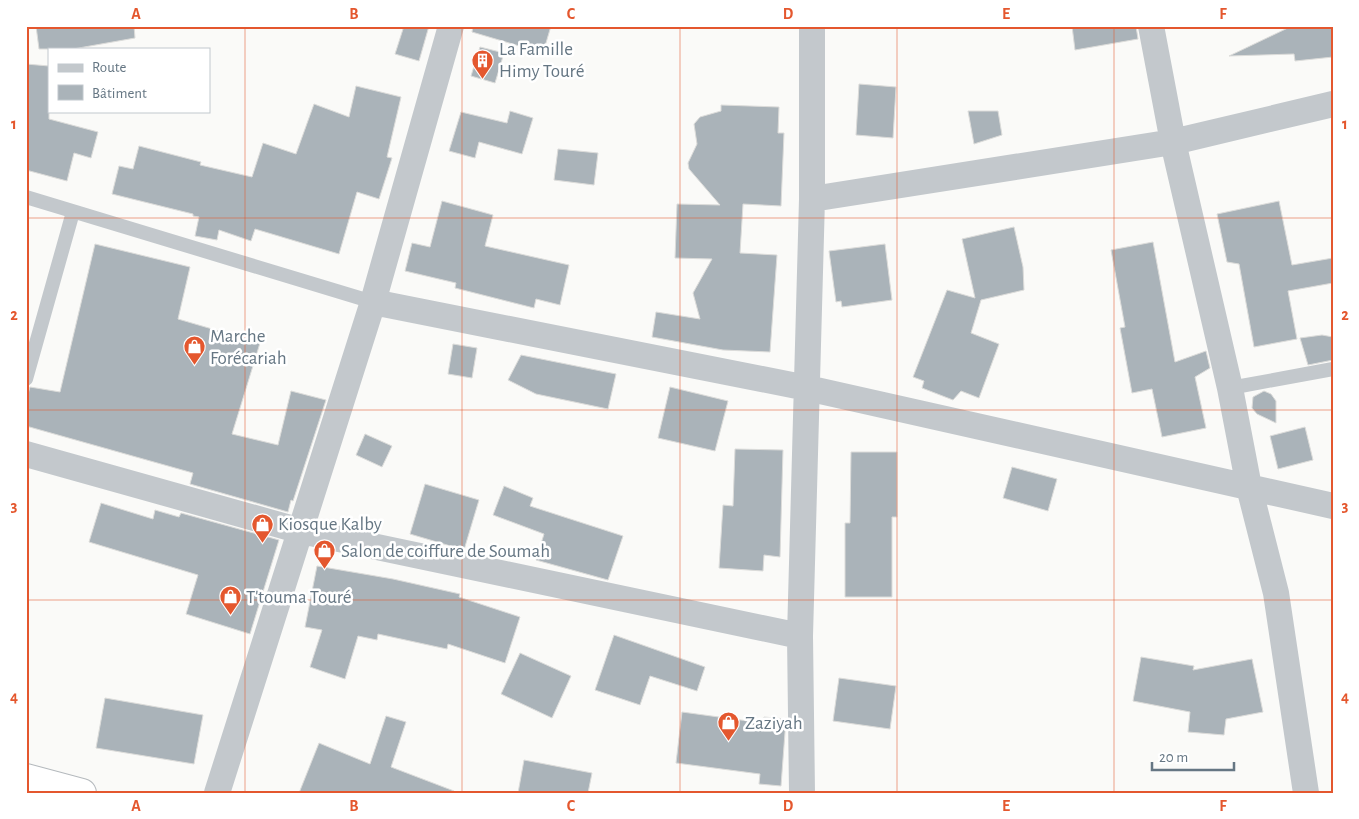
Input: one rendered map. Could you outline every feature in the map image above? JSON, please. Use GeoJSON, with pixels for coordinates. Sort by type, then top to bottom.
{"type":"FeatureCollection","features":[{"type":"Feature","properties":{"kind":"highway"},"geometry":{"type":"LineString","coordinates":[[26,778],[82,793]]}},
{"type":"Feature","properties":{"kind":"street"},"geometry":{"type":"LineString","coordinates":[[217,793],[373,302],[451,26]]}},
{"type":"Feature","properties":{"kind":"street"},"geometry":{"type":"LineString","coordinates":[[802,793],[800,636],[812,199],[812,26]]}},
{"type":"Feature","properties":{"kind":"street"},"geometry":{"type":"LineString","coordinates":[[1151,26],[1173,142],[1230,388],[1249,487],[1276,593],[1306,793]]}},
{"type":"Feature","properties":{"kind":"street"},"geometry":{"type":"LineString","coordinates":[[812,199],[1173,142],[1333,104]]}},
{"type":"Feature","properties":{"kind":"street"},"geometry":{"type":"LineString","coordinates":[[373,302],[807,388],[1333,506]]}},
{"type":"Feature","properties":{"kind":"street"},"geometry":{"type":"LineString","coordinates":[[26,454],[301,531],[800,636]]}},
{"type":"Feature","properties":{"kind":"lane"},"geometry":{"type":"LineString","coordinates":[[26,198],[373,302]]}},
{"type":"Feature","properties":{"kind":"lane"},"geometry":{"type":"LineString","coordinates":[[26,379],[73,212]]}},
{"type":"Feature","properties":{"kind":"lane"},"geometry":{"type":"LineString","coordinates":[[1230,388],[1333,369]]}},
{"type":"Feature","properties":{"kind":"building"},"geometry":{"type":"Polygon","coordinates":[[[36,26],[134,26],[135,38],[79,48],[39,49],[36,26]]]}},
{"type":"Feature","properties":{"kind":"building"},"geometry":{"type":"Polygon","coordinates":[[[404,26],[429,26],[419,61],[395,54],[404,26]]]}},
{"type":"Feature","properties":{"kind":"building"},"geometry":{"type":"Polygon","coordinates":[[[473,26],[551,26],[543,53],[472,32],[473,26]]]}},
{"type":"Feature","properties":{"kind":"building"},"geometry":{"type":"Polygon","coordinates":[[[1072,26],[1136,26],[1138,39],[1075,50],[1072,26]]]}},
{"type":"Feature","properties":{"kind":"building"},"geometry":{"type":"Polygon","coordinates":[[[1292,26],[1333,26],[1333,57],[1295,61],[1294,54],[1229,56],[1292,26]]]}},
{"type":"Feature","properties":{"kind":"building"},"geometry":{"type":"Polygon","coordinates":[[[480,47],[504,53],[495,83],[471,76],[480,47]]]}},
{"type":"Feature","properties":{"kind":"building"},"geometry":{"type":"Polygon","coordinates":[[[26,64],[48,66],[49,119],[98,132],[91,158],[74,153],[67,181],[26,170],[26,64]]]}},
{"type":"Feature","properties":{"kind":"building"},"geometry":{"type":"Polygon","coordinates":[[[859,84],[896,87],[893,138],[856,135],[859,84]]]}},
{"type":"Feature","properties":{"kind":"building"},"geometry":{"type":"Polygon","coordinates":[[[356,86],[401,97],[387,157],[392,158],[379,199],[357,192],[339,254],[255,229],[251,241],[219,230],[217,240],[195,236],[199,217],[112,194],[119,166],[133,169],[139,146],[201,162],[200,165],[252,177],[263,143],[296,154],[314,104],[349,117],[356,86]]]}},
{"type":"Feature","properties":{"kind":"building"},"geometry":{"type":"Polygon","coordinates":[[[721,105],[779,107],[778,133],[784,133],[781,206],[743,204],[740,253],[777,255],[770,352],[723,350],[652,337],[656,312],[700,319],[693,293],[712,259],[675,258],[677,204],[720,205],[689,169],[688,163],[697,144],[694,124],[700,117],[721,111],[721,105]]]}},
{"type":"Feature","properties":{"kind":"building"},"geometry":{"type":"Polygon","coordinates":[[[510,111],[533,118],[522,154],[479,142],[475,158],[449,151],[461,112],[507,123],[510,111]]]}},
{"type":"Feature","properties":{"kind":"building"},"geometry":{"type":"Polygon","coordinates":[[[968,111],[998,111],[1002,135],[974,144],[968,111]]]}},
{"type":"Feature","properties":{"kind":"building"},"geometry":{"type":"Polygon","coordinates":[[[558,149],[598,153],[594,185],[554,180],[558,149]]]}},
{"type":"Feature","properties":{"kind":"building"},"geometry":{"type":"Polygon","coordinates":[[[442,201],[493,215],[485,246],[569,265],[560,305],[536,299],[534,308],[455,288],[456,283],[405,271],[412,243],[430,247],[442,201]]]}},
{"type":"Feature","properties":{"kind":"building"},"geometry":{"type":"Polygon","coordinates":[[[1279,201],[1292,265],[1333,258],[1333,283],[1288,291],[1297,339],[1254,347],[1239,264],[1227,262],[1217,214],[1279,201]]]}},
{"type":"Feature","properties":{"kind":"building"},"geometry":{"type":"Polygon","coordinates":[[[1014,227],[1023,267],[1024,290],[981,300],[971,333],[999,344],[979,398],[961,391],[953,400],[922,388],[924,381],[913,377],[947,290],[975,298],[962,239],[1014,227]]]}},
{"type":"Feature","properties":{"kind":"building"},"geometry":{"type":"Polygon","coordinates":[[[1153,242],[1175,362],[1206,351],[1210,368],[1195,377],[1206,428],[1162,437],[1152,389],[1132,393],[1120,328],[1125,327],[1111,250],[1153,242]]]}},
{"type":"Feature","properties":{"kind":"building"},"geometry":{"type":"Polygon","coordinates":[[[95,244],[190,267],[178,319],[260,343],[232,434],[278,445],[291,391],[326,400],[288,512],[190,484],[193,473],[26,426],[26,401],[30,387],[60,392],[95,244]]]}},
{"type":"Feature","properties":{"kind":"building"},"geometry":{"type":"Polygon","coordinates":[[[885,244],[892,300],[842,307],[841,301],[836,302],[829,251],[885,244]]]}},
{"type":"Feature","properties":{"kind":"building"},"geometry":{"type":"Polygon","coordinates":[[[1322,335],[1333,337],[1333,360],[1308,365],[1300,338],[1322,335]]]}},
{"type":"Feature","properties":{"kind":"building"},"geometry":{"type":"Polygon","coordinates":[[[453,344],[477,348],[472,378],[448,374],[453,344]]]}},
{"type":"Feature","properties":{"kind":"building"},"geometry":{"type":"Polygon","coordinates":[[[521,355],[616,374],[608,409],[536,394],[508,380],[521,355]]]}},
{"type":"Feature","properties":{"kind":"building"},"geometry":{"type":"Polygon","coordinates":[[[670,387],[728,401],[715,451],[658,438],[670,387]]]}},
{"type":"Feature","properties":{"kind":"building"},"geometry":{"type":"Polygon","coordinates":[[[1264,391],[1271,394],[1276,401],[1276,423],[1257,414],[1252,408],[1253,397],[1264,391]]]}},
{"type":"Feature","properties":{"kind":"building"},"geometry":{"type":"Polygon","coordinates":[[[1305,427],[1313,460],[1278,469],[1270,436],[1305,427]]]}},
{"type":"Feature","properties":{"kind":"building"},"geometry":{"type":"Polygon","coordinates":[[[365,434],[392,446],[382,467],[356,455],[365,434]]]}},
{"type":"Feature","properties":{"kind":"building"},"geometry":{"type":"Polygon","coordinates":[[[735,449],[783,450],[780,557],[764,555],[763,571],[719,568],[723,505],[733,506],[735,449]]]}},
{"type":"Feature","properties":{"kind":"building"},"geometry":{"type":"Polygon","coordinates":[[[851,452],[897,452],[897,517],[892,517],[892,597],[845,597],[845,523],[850,523],[851,452]]]}},
{"type":"Feature","properties":{"kind":"building"},"geometry":{"type":"Polygon","coordinates":[[[1012,467],[1057,479],[1048,511],[1003,498],[1012,467]]]}},
{"type":"Feature","properties":{"kind":"building"},"geometry":{"type":"Polygon","coordinates":[[[425,484],[479,500],[464,550],[410,534],[425,484]]]}},
{"type":"Feature","properties":{"kind":"building"},"geometry":{"type":"Polygon","coordinates":[[[504,486],[533,498],[530,506],[623,536],[608,580],[536,560],[544,534],[493,515],[504,486]]]}},
{"type":"Feature","properties":{"kind":"building"},"geometry":{"type":"Polygon","coordinates":[[[101,503],[153,519],[155,510],[179,517],[181,513],[279,540],[250,634],[186,614],[198,575],[89,542],[101,503]]]}},
{"type":"Feature","properties":{"kind":"building"},"geometry":{"type":"Polygon","coordinates":[[[317,566],[393,579],[460,594],[459,597],[520,617],[505,663],[448,644],[447,649],[378,634],[377,640],[358,636],[345,679],[310,667],[322,630],[305,627],[317,566]]]}},
{"type":"Feature","properties":{"kind":"building"},"geometry":{"type":"Polygon","coordinates":[[[614,635],[705,667],[697,691],[650,676],[640,705],[595,690],[614,635]]]}},
{"type":"Feature","properties":{"kind":"building"},"geometry":{"type":"Polygon","coordinates":[[[520,653],[571,676],[552,718],[501,694],[520,653]]]}},
{"type":"Feature","properties":{"kind":"building"},"geometry":{"type":"Polygon","coordinates":[[[1141,657],[1194,666],[1193,670],[1252,659],[1263,712],[1226,719],[1224,735],[1188,732],[1190,712],[1133,701],[1141,657]]]}},
{"type":"Feature","properties":{"kind":"building"},"geometry":{"type":"Polygon","coordinates":[[[839,678],[896,686],[890,729],[833,721],[839,678]]]}},
{"type":"Feature","properties":{"kind":"building"},"geometry":{"type":"Polygon","coordinates":[[[105,698],[203,715],[194,764],[96,748],[105,698]]]}},
{"type":"Feature","properties":{"kind":"building"},"geometry":{"type":"Polygon","coordinates":[[[682,712],[763,723],[764,717],[786,719],[781,786],[759,784],[760,774],[676,763],[682,712]]]}},
{"type":"Feature","properties":{"kind":"building"},"geometry":{"type":"Polygon","coordinates":[[[386,716],[406,722],[391,767],[454,791],[454,793],[299,793],[319,743],[370,764],[386,716]]]}},
{"type":"Feature","properties":{"kind":"building"},"geometry":{"type":"Polygon","coordinates":[[[524,760],[592,773],[588,793],[518,793],[524,760]]]}},
{"type":"Feature","properties":{"kind":"place","name":"La Famille Himy Touré"},"geometry":{"type":"Point","coordinates":[483,79]}},
{"type":"Feature","properties":{"kind":"place","name":"Marche Forécariah"},"geometry":{"type":"Point","coordinates":[194,366]}},
{"type":"Feature","properties":{"kind":"place","name":"Kiosque Kalby"},"geometry":{"type":"Point","coordinates":[262,543]}},
{"type":"Feature","properties":{"kind":"place","name":"Salon de coiffure de Soumah"},"geometry":{"type":"Point","coordinates":[325,570]}},
{"type":"Feature","properties":{"kind":"place","name":"T'touma Touré"},"geometry":{"type":"Point","coordinates":[230,616]}},
{"type":"Feature","properties":{"kind":"place","name":"Zaziyah"},"geometry":{"type":"Point","coordinates":[729,742]}}]}
